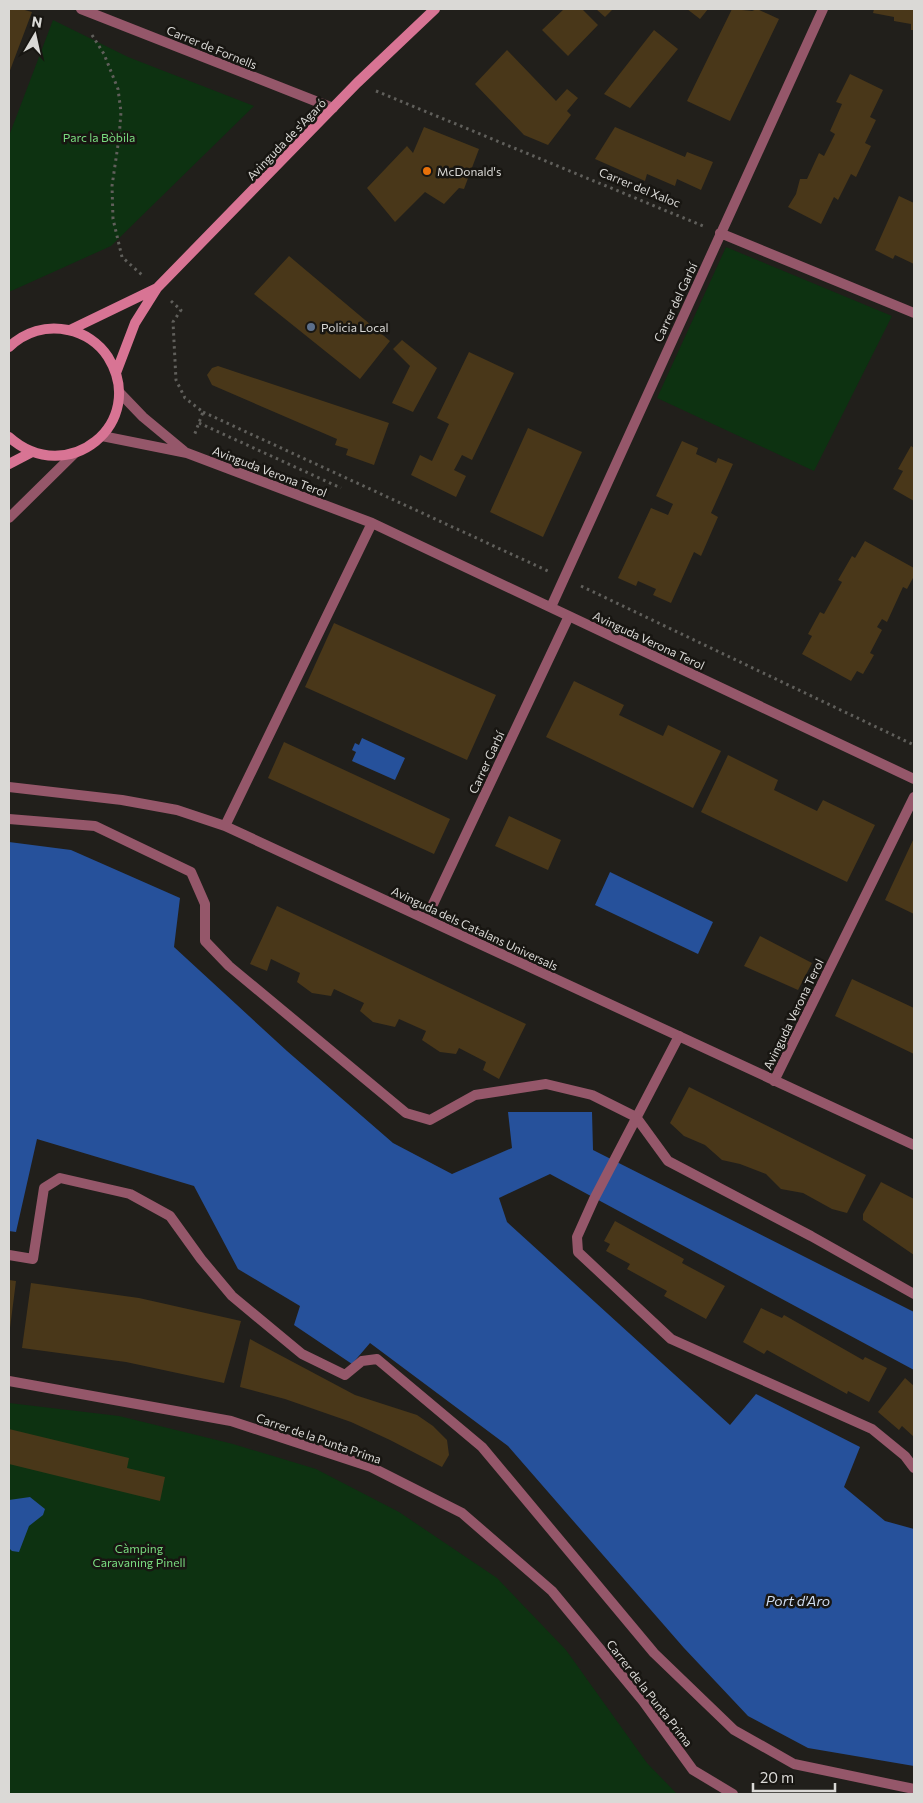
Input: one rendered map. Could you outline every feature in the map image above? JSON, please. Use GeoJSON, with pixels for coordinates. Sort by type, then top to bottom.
{"type":"FeatureCollection","features":[{"type":"Feature","properties":{"kind":"main road","name":"Avinguda de s'Agaró"},"geometry":{"type":"LineString","coordinates":[[157,288],[356,83],[435,9]]}},
{"type":"Feature","properties":{"kind":"main road"},"geometry":{"type":"LineString","coordinates":[[10,344],[31,332],[40,330],[70,330],[157,288]]}},
{"type":"Feature","properties":{"kind":"main road"},"geometry":{"type":"LineString","coordinates":[[116,373],[135,323],[157,288]]}},
{"type":"Feature","properties":{"kind":"main road"},"geometry":{"type":"LineString","coordinates":[[9,437],[32,452],[53,456],[75,453],[92,445],[102,436],[115,416],[119,392],[116,373],[106,353],[98,345],[70,330]]}},
{"type":"Feature","properties":{"kind":"main road"},"geometry":{"type":"LineString","coordinates":[[9,464],[32,452]]}},
{"type":"Feature","properties":{"kind":"street","name":"Carrer de Fornells"},"geometry":{"type":"LineString","coordinates":[[81,9],[333,108]]}},
{"type":"Feature","properties":{"kind":"street","name":"Carrer del Garbí"},"geometry":{"type":"LineString","coordinates":[[550,607],[823,9]]}},
{"type":"Feature","properties":{"kind":"street"},"geometry":{"type":"LineString","coordinates":[[720,233],[914,314]]}},
{"type":"Feature","properties":{"kind":"street","name":"Avinguda Verona Terol"},"geometry":{"type":"LineString","coordinates":[[119,392],[143,417],[187,453]]}},
{"type":"Feature","properties":{"kind":"street","name":"Avinguda Verona Terol"},"geometry":{"type":"LineString","coordinates":[[102,436],[187,453],[372,524],[914,779]]}},
{"type":"Feature","properties":{"kind":"street"},"geometry":{"type":"LineString","coordinates":[[9,518],[75,453]]}},
{"type":"Feature","properties":{"kind":"street"},"geometry":{"type":"LineString","coordinates":[[225,826],[372,524]]}},
{"type":"Feature","properties":{"kind":"street","name":"Carrer Garbí"},"geometry":{"type":"LineString","coordinates":[[426,919],[569,616]]}},
{"type":"Feature","properties":{"kind":"street","name":"Avinguda dels Catalans Universals"},"geometry":{"type":"LineString","coordinates":[[9,787],[131,802],[177,810],[225,826],[914,1145]]}},
{"type":"Feature","properties":{"kind":"street","name":"Avinguda Verona Terol"},"geometry":{"type":"LineString","coordinates":[[774,1081],[914,797]]}},
{"type":"Feature","properties":{"kind":"street"},"geometry":{"type":"LineString","coordinates":[[9,819],[95,826],[191,872],[205,904],[205,941],[229,966],[406,1113],[430,1120],[475,1095],[546,1084],[592,1095],[636,1118],[668,1161],[811,1236],[914,1294]]}},
{"type":"Feature","properties":{"kind":"street"},"geometry":{"type":"LineString","coordinates":[[679,1036],[594,1199],[577,1237],[578,1252],[671,1339],[872,1428],[905,1456],[914,1468]]}},
{"type":"Feature","properties":{"kind":"street"},"geometry":{"type":"LineString","coordinates":[[9,1255],[33,1259],[44,1188],[60,1178],[130,1194],[170,1216],[201,1260],[232,1296],[302,1354],[345,1374],[362,1361],[377,1359],[482,1447],[654,1653],[734,1730],[794,1764],[914,1789]]}},
{"type":"Feature","properties":{"kind":"street","name":"Carrer de la Punta Prima"},"geometry":{"type":"LineString","coordinates":[[9,1381],[231,1421],[371,1467],[462,1514],[552,1591],[642,1701],[693,1770],[733,1794]]}},
{"type":"Feature","properties":{"kind":"path"},"geometry":{"type":"LineString","coordinates":[[97,15],[89,30],[104,54],[118,88],[121,112],[112,186],[114,219],[122,257],[181,310],[173,322],[176,380],[185,398],[203,412],[187,453]]}},
{"type":"Feature","properties":{"kind":"path","name":"Carrer del Xaloc"},"geometry":{"type":"LineString","coordinates":[[356,83],[720,233]]}},
{"type":"Feature","properties":{"kind":"green space","name":"Parc la Bòbila"},"geometry":{"type":"Polygon","coordinates":[[[53,20],[128,57],[254,106],[111,246],[9,292],[9,136],[53,20]]]}},
{"type":"Feature","properties":{"kind":"green space"},"geometry":{"type":"Polygon","coordinates":[[[726,247],[892,316],[814,471],[657,398],[726,247]]]}},
{"type":"Feature","properties":{"kind":"green space","name":"Càmping Caravaning Pinell"},"geometry":{"type":"Polygon","coordinates":[[[9,1403],[119,1416],[233,1444],[316,1469],[399,1512],[497,1578],[566,1650],[647,1763],[677,1794],[9,1794],[9,1403]]]}},
{"type":"Feature","properties":{"kind":"water"},"geometry":{"type":"Polygon","coordinates":[[[362,738],[405,758],[395,780],[352,761],[356,752],[352,750],[355,743],[359,745],[362,738]]]}},
{"type":"Feature","properties":{"kind":"water","name":"Port d'Aro"},"geometry":{"type":"Polygon","coordinates":[[[9,842],[71,850],[180,898],[174,947],[287,1051],[393,1143],[452,1174],[512,1148],[508,1112],[592,1112],[593,1150],[914,1312],[914,1370],[550,1174],[499,1198],[507,1222],[730,1425],[756,1394],[860,1447],[844,1487],[885,1521],[914,1529],[914,1766],[808,1748],[748,1716],[684,1648],[508,1446],[370,1343],[352,1364],[294,1325],[300,1306],[238,1269],[194,1186],[37,1139],[16,1232],[9,1231],[9,842]]]}},
{"type":"Feature","properties":{"kind":"water"},"geometry":{"type":"Polygon","coordinates":[[[610,872],[713,922],[698,954],[595,905],[610,872]]]}},
{"type":"Feature","properties":{"kind":"water"},"geometry":{"type":"Polygon","coordinates":[[[30,1497],[45,1509],[43,1515],[29,1526],[19,1552],[12,1551],[9,1548],[9,1500],[30,1497]]]}},
{"type":"Feature","properties":{"kind":"building"},"geometry":{"type":"Polygon","coordinates":[[[9,9],[21,9],[32,12],[9,73],[9,9]]]}},
{"type":"Feature","properties":{"kind":"building"},"geometry":{"type":"Polygon","coordinates":[[[564,9],[582,9],[598,25],[568,56],[542,30],[564,9]]]}},
{"type":"Feature","properties":{"kind":"building"},"geometry":{"type":"Polygon","coordinates":[[[596,9],[613,9],[605,17],[596,9]]]}},
{"type":"Feature","properties":{"kind":"building"},"geometry":{"type":"Polygon","coordinates":[[[687,9],[708,9],[700,19],[687,9]]]}},
{"type":"Feature","properties":{"kind":"building"},"geometry":{"type":"Polygon","coordinates":[[[732,9],[752,11],[757,9],[779,19],[730,121],[687,101],[732,9]]]}},
{"type":"Feature","properties":{"kind":"building"},"geometry":{"type":"Polygon","coordinates":[[[874,9],[914,9],[914,30],[911,30],[911,24],[894,21],[894,17],[873,13],[874,9]]]}},
{"type":"Feature","properties":{"kind":"building"},"geometry":{"type":"Polygon","coordinates":[[[654,30],[678,49],[630,108],[604,94],[654,30]]]}},
{"type":"Feature","properties":{"kind":"building"},"geometry":{"type":"Polygon","coordinates":[[[507,50],[556,101],[567,89],[578,98],[567,111],[571,115],[548,145],[524,135],[475,84],[507,50]]]}},
{"type":"Feature","properties":{"kind":"building"},"geometry":{"type":"Polygon","coordinates":[[[850,74],[883,90],[870,117],[876,120],[865,143],[871,146],[856,177],[851,174],[838,200],[834,197],[821,224],[788,207],[796,194],[800,179],[807,179],[819,153],[824,156],[835,134],[830,131],[842,104],[836,102],[850,74]]]}},
{"type":"Feature","properties":{"kind":"building","name":"McDonald's"},"geometry":{"type":"Polygon","coordinates":[[[424,127],[479,149],[464,189],[459,188],[444,204],[425,192],[395,222],[367,188],[407,146],[413,153],[424,127]]]}},
{"type":"Feature","properties":{"kind":"building"},"geometry":{"type":"Polygon","coordinates":[[[615,127],[685,157],[687,152],[713,162],[701,190],[677,179],[675,186],[647,174],[645,181],[595,159],[615,127]]]}},
{"type":"Feature","properties":{"kind":"building"},"geometry":{"type":"Polygon","coordinates":[[[899,196],[914,203],[914,264],[895,255],[893,259],[875,250],[899,196]]]}},
{"type":"Feature","properties":{"kind":"building"},"geometry":{"type":"Polygon","coordinates":[[[289,256],[390,341],[360,379],[254,294],[289,256]]]}},
{"type":"Feature","properties":{"kind":"building"},"geometry":{"type":"Polygon","coordinates":[[[402,340],[437,368],[413,412],[392,403],[410,366],[393,349],[402,340]]]}},
{"type":"Feature","properties":{"kind":"building"},"geometry":{"type":"Polygon","coordinates":[[[469,352],[514,373],[472,460],[462,455],[454,470],[466,476],[456,497],[411,475],[420,455],[432,461],[449,424],[437,418],[469,352]]]}},
{"type":"Feature","properties":{"kind":"building"},"geometry":{"type":"Polygon","coordinates":[[[218,366],[389,423],[374,465],[346,455],[348,449],[335,445],[337,439],[212,385],[207,375],[212,368],[218,366]]]}},
{"type":"Feature","properties":{"kind":"building"},"geometry":{"type":"Polygon","coordinates":[[[528,428],[582,452],[543,537],[490,512],[528,428]]]}},
{"type":"Feature","properties":{"kind":"building"},"geometry":{"type":"Polygon","coordinates":[[[682,441],[698,448],[696,454],[716,463],[718,458],[733,464],[711,513],[718,517],[701,556],[694,552],[671,603],[653,595],[656,589],[638,581],[636,586],[618,578],[651,508],[668,515],[673,504],[656,496],[682,441]]]}},
{"type":"Feature","properties":{"kind":"building"},"geometry":{"type":"Polygon","coordinates":[[[911,446],[914,448],[914,501],[893,489],[903,471],[898,469],[911,446]]]}},
{"type":"Feature","properties":{"kind":"building"},"geometry":{"type":"Polygon","coordinates":[[[865,541],[914,568],[914,576],[907,589],[903,587],[887,622],[882,619],[877,627],[882,630],[870,653],[874,655],[863,674],[857,671],[851,681],[802,654],[812,636],[808,634],[820,612],[824,614],[842,582],[838,580],[852,556],[855,558],[865,541]]]}},
{"type":"Feature","properties":{"kind":"building"},"geometry":{"type":"Polygon","coordinates":[[[334,623],[496,695],[467,760],[305,687],[334,623]]]}},
{"type":"Feature","properties":{"kind":"building"},"geometry":{"type":"Polygon","coordinates":[[[574,681],[624,705],[619,715],[663,736],[668,725],[721,751],[693,808],[546,737],[574,681]]]}},
{"type":"Feature","properties":{"kind":"building"},"geometry":{"type":"Polygon","coordinates":[[[284,742],[450,819],[434,854],[268,778],[284,742]]]}},
{"type":"Feature","properties":{"kind":"building"},"geometry":{"type":"Polygon","coordinates":[[[728,755],[778,780],[774,790],[817,811],[823,800],[875,825],[847,882],[701,812],[728,755]]]}},
{"type":"Feature","properties":{"kind":"building"},"geometry":{"type":"Polygon","coordinates":[[[509,816],[561,840],[548,870],[495,846],[509,816]]]}},
{"type":"Feature","properties":{"kind":"building"},"geometry":{"type":"Polygon","coordinates":[[[914,838],[914,914],[885,900],[914,838]]]}},
{"type":"Feature","properties":{"kind":"building"},"geometry":{"type":"Polygon","coordinates":[[[277,906],[526,1024],[499,1079],[483,1070],[486,1062],[459,1048],[456,1054],[440,1052],[422,1040],[426,1031],[399,1019],[395,1027],[373,1022],[360,1011],[364,1003],[334,989],[331,996],[312,993],[297,982],[300,973],[271,959],[267,971],[250,964],[277,906]]]}},
{"type":"Feature","properties":{"kind":"building"},"geometry":{"type":"Polygon","coordinates":[[[760,936],[812,963],[798,990],[744,966],[760,936]]]}},
{"type":"Feature","properties":{"kind":"building"},"geometry":{"type":"Polygon","coordinates":[[[852,979],[914,1008],[914,1054],[835,1016],[852,979]]]}},
{"type":"Feature","properties":{"kind":"building"},"geometry":{"type":"Polygon","coordinates":[[[689,1087],[866,1175],[847,1213],[832,1209],[803,1193],[781,1189],[766,1174],[740,1164],[722,1160],[705,1145],[684,1136],[670,1123],[689,1087]]]}},
{"type":"Feature","properties":{"kind":"building"},"geometry":{"type":"Polygon","coordinates":[[[881,1182],[914,1199],[914,1255],[863,1220],[863,1214],[881,1182]]]}},
{"type":"Feature","properties":{"kind":"building"},"geometry":{"type":"Polygon","coordinates":[[[615,1221],[684,1259],[682,1263],[725,1286],[706,1319],[664,1296],[667,1291],[627,1269],[630,1264],[606,1251],[610,1244],[604,1241],[615,1221]]]}},
{"type":"Feature","properties":{"kind":"building"},"geometry":{"type":"Polygon","coordinates":[[[9,1280],[16,1281],[10,1328],[9,1328],[9,1280]]]}},
{"type":"Feature","properties":{"kind":"building"},"geometry":{"type":"Polygon","coordinates":[[[31,1283],[139,1298],[241,1321],[224,1383],[126,1362],[22,1348],[31,1283]]]}},
{"type":"Feature","properties":{"kind":"building"},"geometry":{"type":"Polygon","coordinates":[[[761,1308],[782,1318],[784,1315],[863,1360],[865,1357],[887,1368],[869,1402],[848,1391],[847,1394],[767,1350],[764,1354],[743,1342],[761,1308]]]}},
{"type":"Feature","properties":{"kind":"building"},"geometry":{"type":"Polygon","coordinates":[[[250,1339],[355,1395],[417,1415],[433,1426],[447,1440],[449,1455],[442,1467],[351,1422],[285,1399],[240,1387],[250,1339]]]}},
{"type":"Feature","properties":{"kind":"building"},"geometry":{"type":"Polygon","coordinates":[[[905,1378],[914,1386],[914,1437],[902,1426],[899,1430],[878,1412],[905,1378]]]}},
{"type":"Feature","properties":{"kind":"building"},"geometry":{"type":"Polygon","coordinates":[[[9,1429],[129,1458],[127,1468],[165,1477],[160,1501],[9,1464],[9,1429]]]}},
{"type":"Feature","properties":{"kind":"place","name":"McDonald's"},"geometry":{"type":"Point","coordinates":[427,171]}},
{"type":"Feature","properties":{"kind":"place","name":"Policia Local"},"geometry":{"type":"Point","coordinates":[311,327]}}]}
